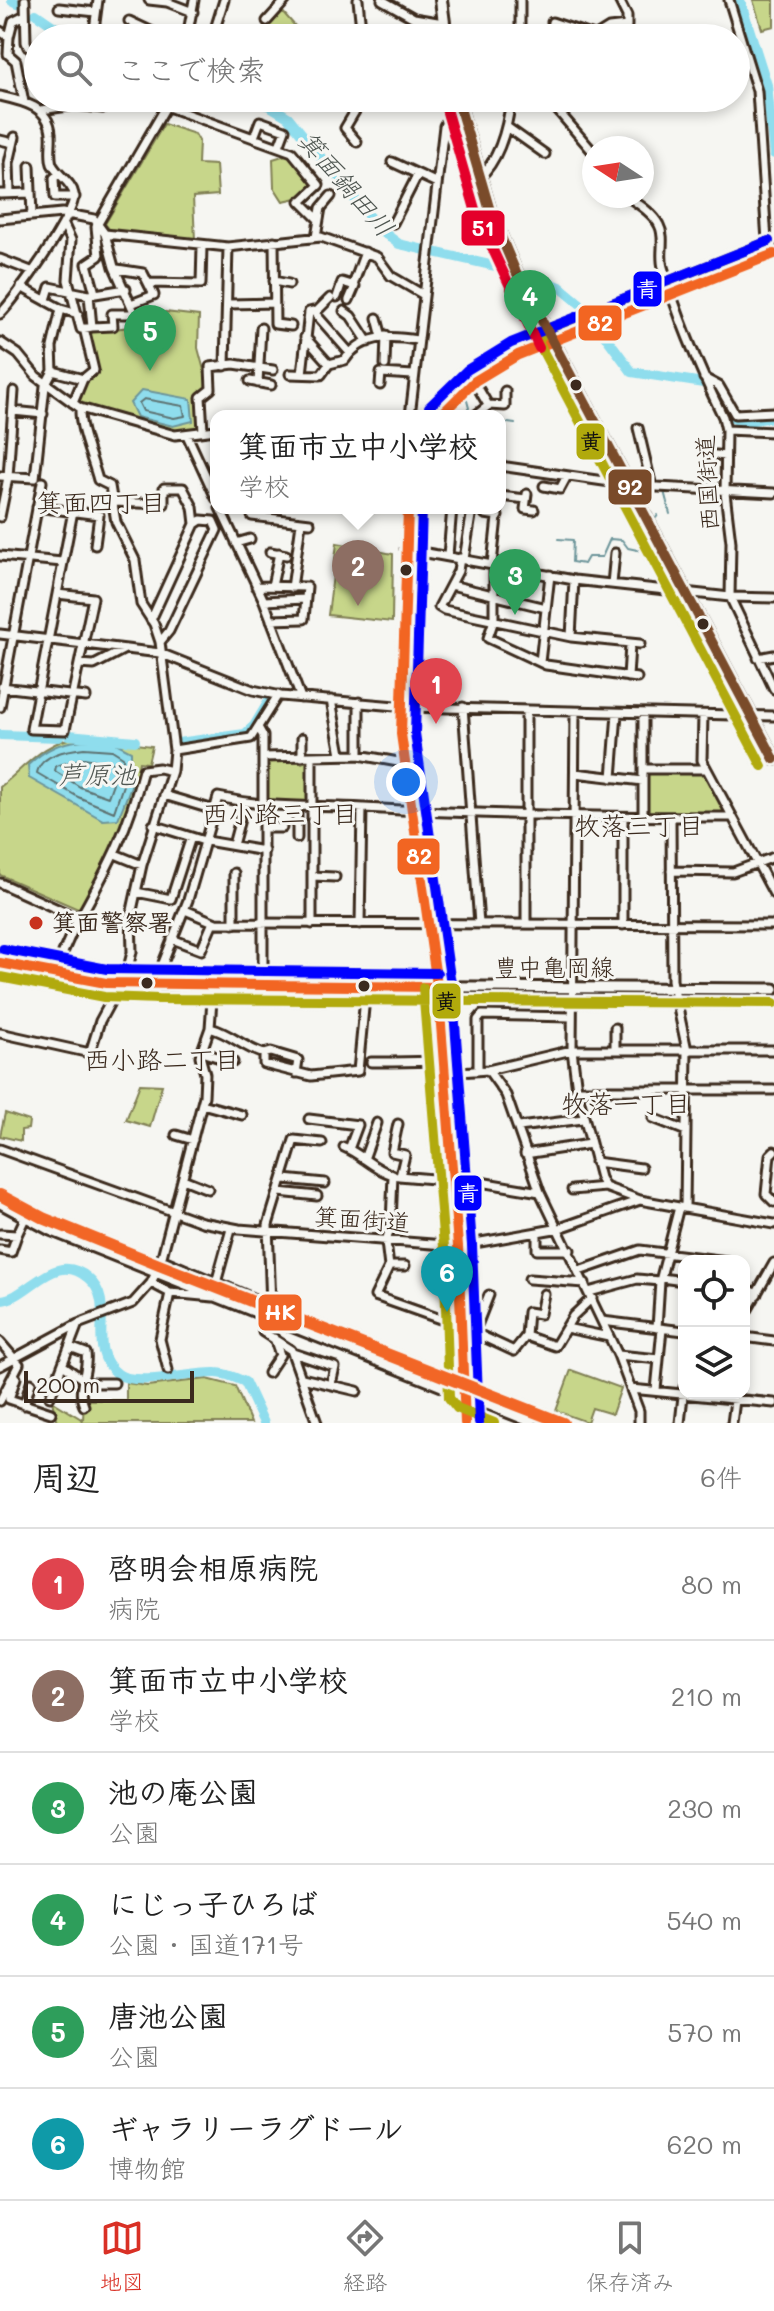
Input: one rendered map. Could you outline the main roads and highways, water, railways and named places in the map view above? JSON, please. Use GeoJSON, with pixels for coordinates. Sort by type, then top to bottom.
{"type":"FeatureCollection","features":[{"type":"Feature","properties":{"kind":"highway"},"geometry":{"type":"LineString","coordinates":[[441,0],[443,24]]}},
{"type":"Feature","properties":{"kind":"highway"},"geometry":{"type":"LineString","coordinates":[[460,112],[479,178],[515,270],[774,759]]}},
{"type":"Feature","properties":{"kind":"main road","name":"豊中亀岡線"},"geometry":{"type":"LineString","coordinates":[[0,963],[53,975],[122,984],[774,989]]}},
{"type":"Feature","properties":{"kind":"water"},"geometry":{"type":"Polygon","coordinates":[[[142,390],[191,399],[193,421],[173,426],[137,417],[130,403],[142,390]]]}},
{"type":"Feature","properties":{"kind":"water","name":"芦原池"},"geometry":{"type":"Polygon","coordinates":[[[84,740],[114,742],[131,751],[131,786],[118,819],[103,820],[29,778],[28,765],[41,755],[53,747],[84,740]]]}},
{"type":"Feature","properties":{"kind":"waterway","name":"箕面鍋田川"},"geometry":{"type":"LineString","coordinates":[[12,0],[18,3]]}},
{"type":"Feature","properties":{"kind":"waterway"},"geometry":{"type":"LineString","coordinates":[[740,0],[748,24]]}},
{"type":"Feature","properties":{"kind":"waterway","name":"箕面鍋田川"},"geometry":{"type":"LineString","coordinates":[[36,14],[51,24]]}},
{"type":"Feature","properties":{"kind":"waterway"},"geometry":{"type":"LineString","coordinates":[[750,31],[767,85],[774,154]]}},
{"type":"Feature","properties":{"kind":"waterway","name":"箕面鍋田川"},"geometry":{"type":"LineString","coordinates":[[280,112],[288,117],[379,229],[399,244],[499,267]]}},
{"type":"Feature","properties":{"kind":"waterway","name":"箕面鍋田川"},"geometry":{"type":"LineString","coordinates":[[534,277],[560,287],[584,307],[632,372],[710,384],[735,419],[746,421],[774,417]]}},
{"type":"Feature","properties":{"kind":"waterway"},"geometry":{"type":"LineString","coordinates":[[466,397],[467,410]]}},
{"type":"Feature","properties":{"kind":"waterway"},"geometry":{"type":"LineString","coordinates":[[506,423],[515,424]]}},
{"type":"Feature","properties":{"kind":"waterway"},"geometry":{"type":"LineString","coordinates":[[660,491],[664,491],[670,514]]}},
{"type":"Feature","properties":{"kind":"waterway"},"geometry":{"type":"LineString","coordinates":[[558,539],[573,540],[572,562],[584,564],[588,557],[602,557],[610,539],[622,540],[628,548],[642,551],[648,540]]}},
{"type":"Feature","properties":{"kind":"waterway"},"geometry":{"type":"LineString","coordinates":[[178,743],[245,734],[254,726],[269,701]]}},
{"type":"Feature","properties":{"kind":"waterway"},"geometry":{"type":"LineString","coordinates":[[1,735],[59,737]]}},
{"type":"Feature","properties":{"kind":"waterway"},"geometry":{"type":"LineString","coordinates":[[68,735],[135,741]]}},
{"type":"Feature","properties":{"kind":"waterway"},"geometry":{"type":"LineString","coordinates":[[0,1300],[10,1298],[53,1272],[76,1270],[97,1289],[101,1300],[103,1352],[118,1374],[137,1379],[205,1373],[231,1376],[245,1382],[264,1423]]}},
{"type":"Feature","properties":{"kind":"place","name":"にじっ子ひろば"},"geometry":{"type":"Point","coordinates":[530,336]}},
{"type":"Feature","properties":{"kind":"place","name":"唐池公園"},"geometry":{"type":"Point","coordinates":[150,371]}},
{"type":"Feature","properties":{"kind":"place","name":"箕面市立中小学校"},"geometry":{"type":"Point","coordinates":[358,606]}},
{"type":"Feature","properties":{"kind":"place","name":"池の庵公園"},"geometry":{"type":"Point","coordinates":[515,615]}},
{"type":"Feature","properties":{"kind":"place","name":"啓明会相原病院"},"geometry":{"type":"Point","coordinates":[436,724]}},
{"type":"Feature","properties":{"kind":"place","name":"箕面警察署"},"geometry":{"type":"Point","coordinates":[36,923]}},
{"type":"Feature","properties":{"kind":"place","name":"ギャラリーラグドール"},"geometry":{"type":"Point","coordinates":[447,1312]}},
{"type":"Feature","properties":{"kind":"district","name":"箕面四丁目"},"geometry":{"type":"Point","coordinates":[101,503]}},
{"type":"Feature","properties":{"kind":"district","name":"西小路三丁目"},"geometry":{"type":"Point","coordinates":[280,814]}},
{"type":"Feature","properties":{"kind":"district","name":"牧落三丁目"},"geometry":{"type":"Point","coordinates":[639,826]}},
{"type":"Feature","properties":{"kind":"district","name":"西小路二丁目"},"geometry":{"type":"Point","coordinates":[162,1060]}},
{"type":"Feature","properties":{"kind":"district","name":"牧落一丁目"},"geometry":{"type":"Point","coordinates":[626,1104]}}]}
